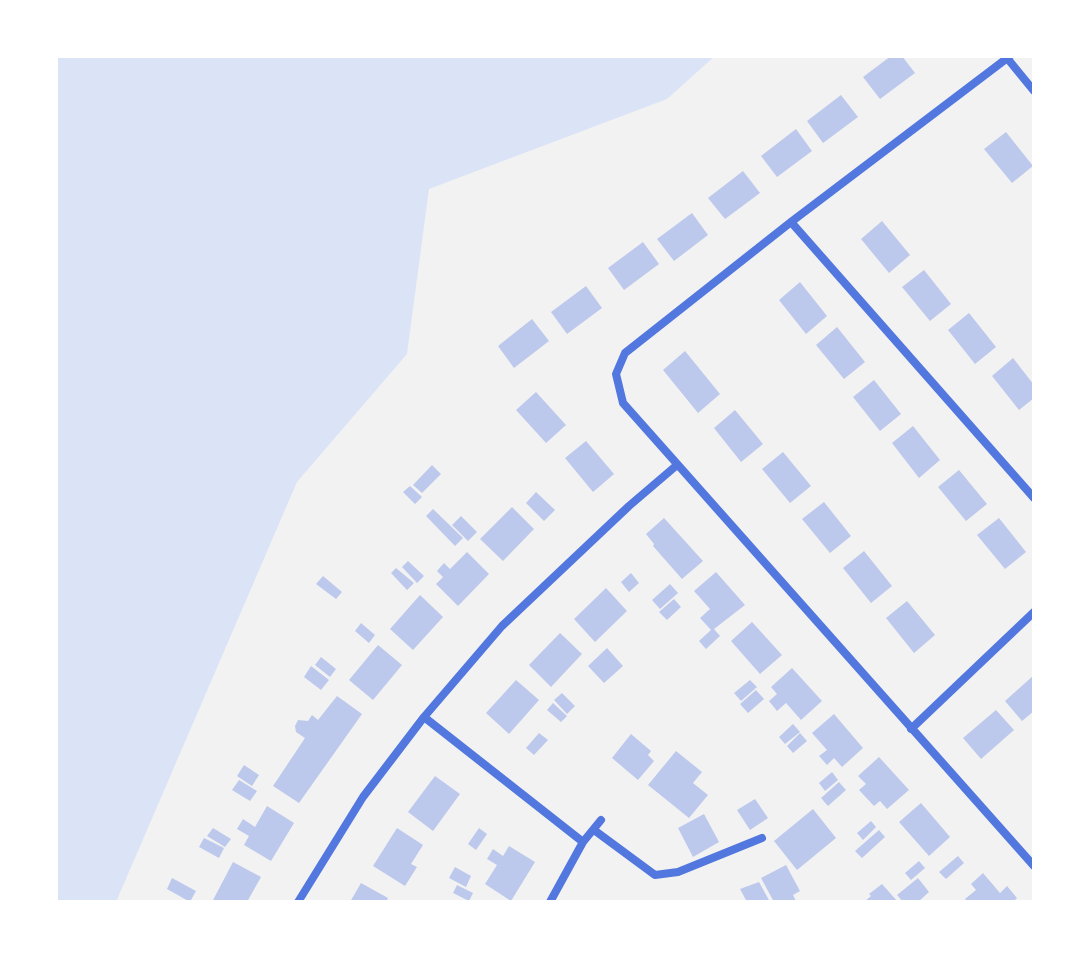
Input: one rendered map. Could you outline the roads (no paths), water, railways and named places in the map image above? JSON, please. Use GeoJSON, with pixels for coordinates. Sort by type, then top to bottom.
{"type":"FeatureCollection","features":[{"type":"Feature","properties":{"kind":"street"},"geometry":{"type":"LineString","coordinates":[[1034,91],[1009,57],[791,222],[625,353],[616,374],[623,403],[1034,866]]}},
{"type":"Feature","properties":{"kind":"street"},"geometry":{"type":"LineString","coordinates":[[791,222],[1034,498]]}},
{"type":"Feature","properties":{"kind":"street"},"geometry":{"type":"LineString","coordinates":[[298,902],[363,797],[424,717],[502,626],[677,465]]}},
{"type":"Feature","properties":{"kind":"street"},"geometry":{"type":"LineString","coordinates":[[911,729],[1034,612]]}},
{"type":"Feature","properties":{"kind":"street"},"geometry":{"type":"LineString","coordinates":[[424,717],[583,842]]}},
{"type":"Feature","properties":{"kind":"street"},"geometry":{"type":"LineString","coordinates":[[550,902],[583,842],[601,820]]}},
{"type":"Feature","properties":{"kind":"street"},"geometry":{"type":"LineString","coordinates":[[594,830],[655,875],[678,872],[762,838]]}}]}
